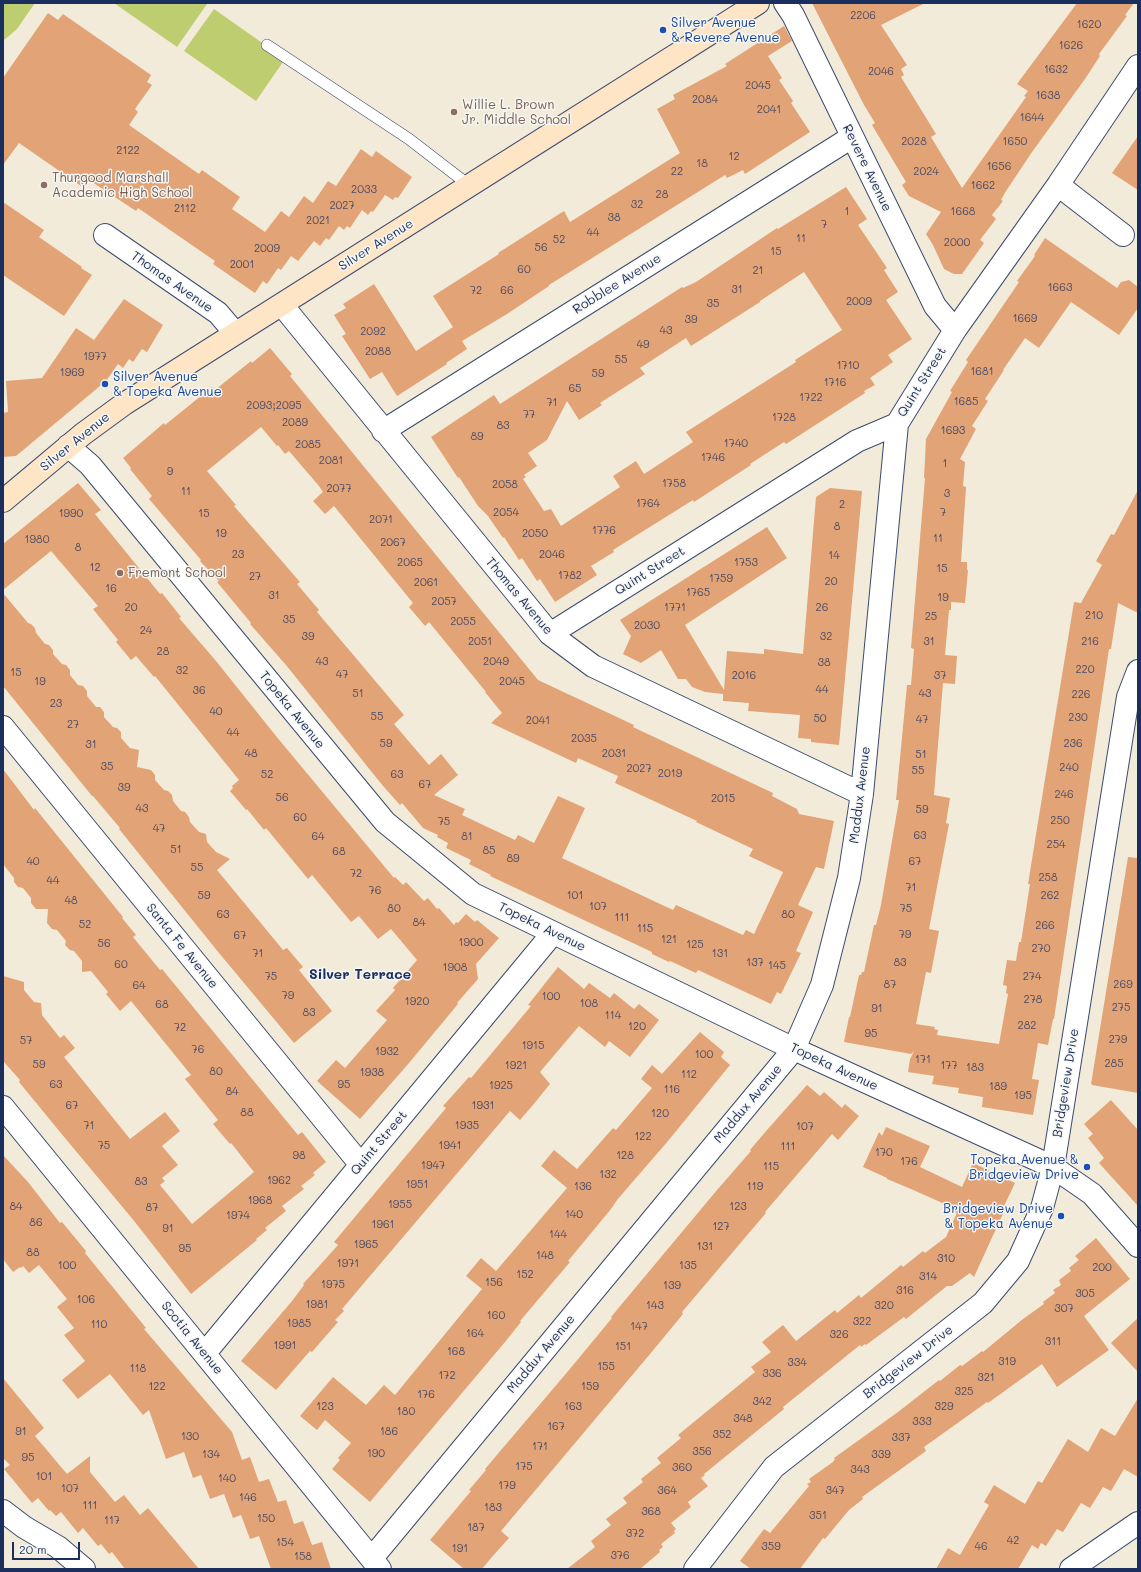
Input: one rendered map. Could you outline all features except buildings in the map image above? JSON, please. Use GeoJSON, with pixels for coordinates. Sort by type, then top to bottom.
{"type":"FeatureCollection","features":[{"type":"Feature","properties":{"kind":"street","name":"Silver Avenue"},"geometry":{"type":"LineString","coordinates":[[3,502],[68,446],[124,404],[758,3]]}},
{"type":"Feature","properties":{"kind":"street","name":"Revere Avenue"},"geometry":{"type":"LineString","coordinates":[[785,3],[935,306],[955,330]]}},
{"type":"Feature","properties":{"kind":"street","name":"Quint Street"},"geometry":{"type":"LineString","coordinates":[[550,634],[857,441],[897,424],[955,330],[1058,185],[1138,66]]}},
{"type":"Feature","properties":{"kind":"street","name":"Robblee Avenue"},"geometry":{"type":"LineString","coordinates":[[383,431],[852,137]]}},
{"type":"Feature","properties":{"kind":"street"},"geometry":{"type":"LineString","coordinates":[[1058,185],[1123,235]]}},
{"type":"Feature","properties":{"kind":"street","name":"Thomas Avenue"},"geometry":{"type":"LineString","coordinates":[[105,235],[218,313],[235,333]]}},
{"type":"Feature","properties":{"kind":"street","name":"Thomas Avenue"},"geometry":{"type":"LineString","coordinates":[[282,305],[383,431],[550,634],[593,666],[862,794]]}},
{"type":"Feature","properties":{"kind":"street","name":"Maddux Avenue"},"geometry":{"type":"LineString","coordinates":[[376,1564],[794,1049],[822,985],[849,878],[862,794],[897,424]]}},
{"type":"Feature","properties":{"kind":"street","name":"Topeka Avenue"},"geometry":{"type":"LineString","coordinates":[[68,446],[90,465],[384,822],[473,894],[794,1049],[1053,1167],[1092,1194],[1138,1246]]}},
{"type":"Feature","properties":{"kind":"street","name":"Bridgeview Drive"},"geometry":{"type":"LineString","coordinates":[[695,1569],[774,1467],[983,1303],[1018,1261],[1042,1208],[1053,1167],[1128,697],[1138,671]]}},
{"type":"Feature","properties":{"kind":"street","name":"Santa Fe Avenue"},"geometry":{"type":"LineString","coordinates":[[3,727],[360,1165]]}},
{"type":"Feature","properties":{"kind":"street","name":"Quint Street"},"geometry":{"type":"LineString","coordinates":[[205,1353],[553,933]]}},
{"type":"Feature","properties":{"kind":"street","name":"Scotia Avenue"},"geometry":{"type":"LineString","coordinates":[[3,1107],[376,1564]]}},
{"type":"Feature","properties":{"kind":"street"},"geometry":{"type":"LineString","coordinates":[[3,1511],[24,1528],[58,1547],[84,1569]]}},
{"type":"Feature","properties":{"kind":"street"},"geometry":{"type":"LineString","coordinates":[[1071,1569],[1138,1523]]}},
{"type":"Feature","properties":{"kind":"lane"},"geometry":{"type":"LineString","coordinates":[[267,45],[410,139],[470,186]]}},
{"type":"Feature","properties":{"kind":"green space"},"geometry":{"type":"Polygon","coordinates":[[[3,3],[35,3],[17,29],[3,41],[3,3]]]}},
{"type":"Feature","properties":{"kind":"green space"},"geometry":{"type":"Polygon","coordinates":[[[114,3],[205,3],[207,4],[177,47],[114,3]]]}},
{"type":"Feature","properties":{"kind":"green space"},"geometry":{"type":"Polygon","coordinates":[[[214,9],[285,59],[256,101],[184,51],[214,9]]]}},
{"type":"Feature","properties":{"kind":"place","name":"Silver Avenue & Revere Avenue"},"geometry":{"type":"Point","coordinates":[663,30]}},
{"type":"Feature","properties":{"kind":"place","name":"Willie L. Brown Jr. Middle School"},"geometry":{"type":"Point","coordinates":[454,112]}},
{"type":"Feature","properties":{"kind":"place","name":"Thurgood Marshall Academic High School"},"geometry":{"type":"Point","coordinates":[44,185]}},
{"type":"Feature","properties":{"kind":"place","name":"Silver Avenue & Topeka Avenue"},"geometry":{"type":"Point","coordinates":[105,384]}},
{"type":"Feature","properties":{"kind":"place","name":"Fremont School"},"geometry":{"type":"Point","coordinates":[120,573]}},
{"type":"Feature","properties":{"kind":"place","name":"Topeka Avenue & Bridgeview Drive"},"geometry":{"type":"Point","coordinates":[1087,1167]}},
{"type":"Feature","properties":{"kind":"place","name":"Bridgeview Drive & Topeka Avenue"},"geometry":{"type":"Point","coordinates":[1061,1216]}},
{"type":"Feature","properties":{"kind":"district","name":"Silver Terrace"},"geometry":{"type":"Point","coordinates":[360,975]}}]}
